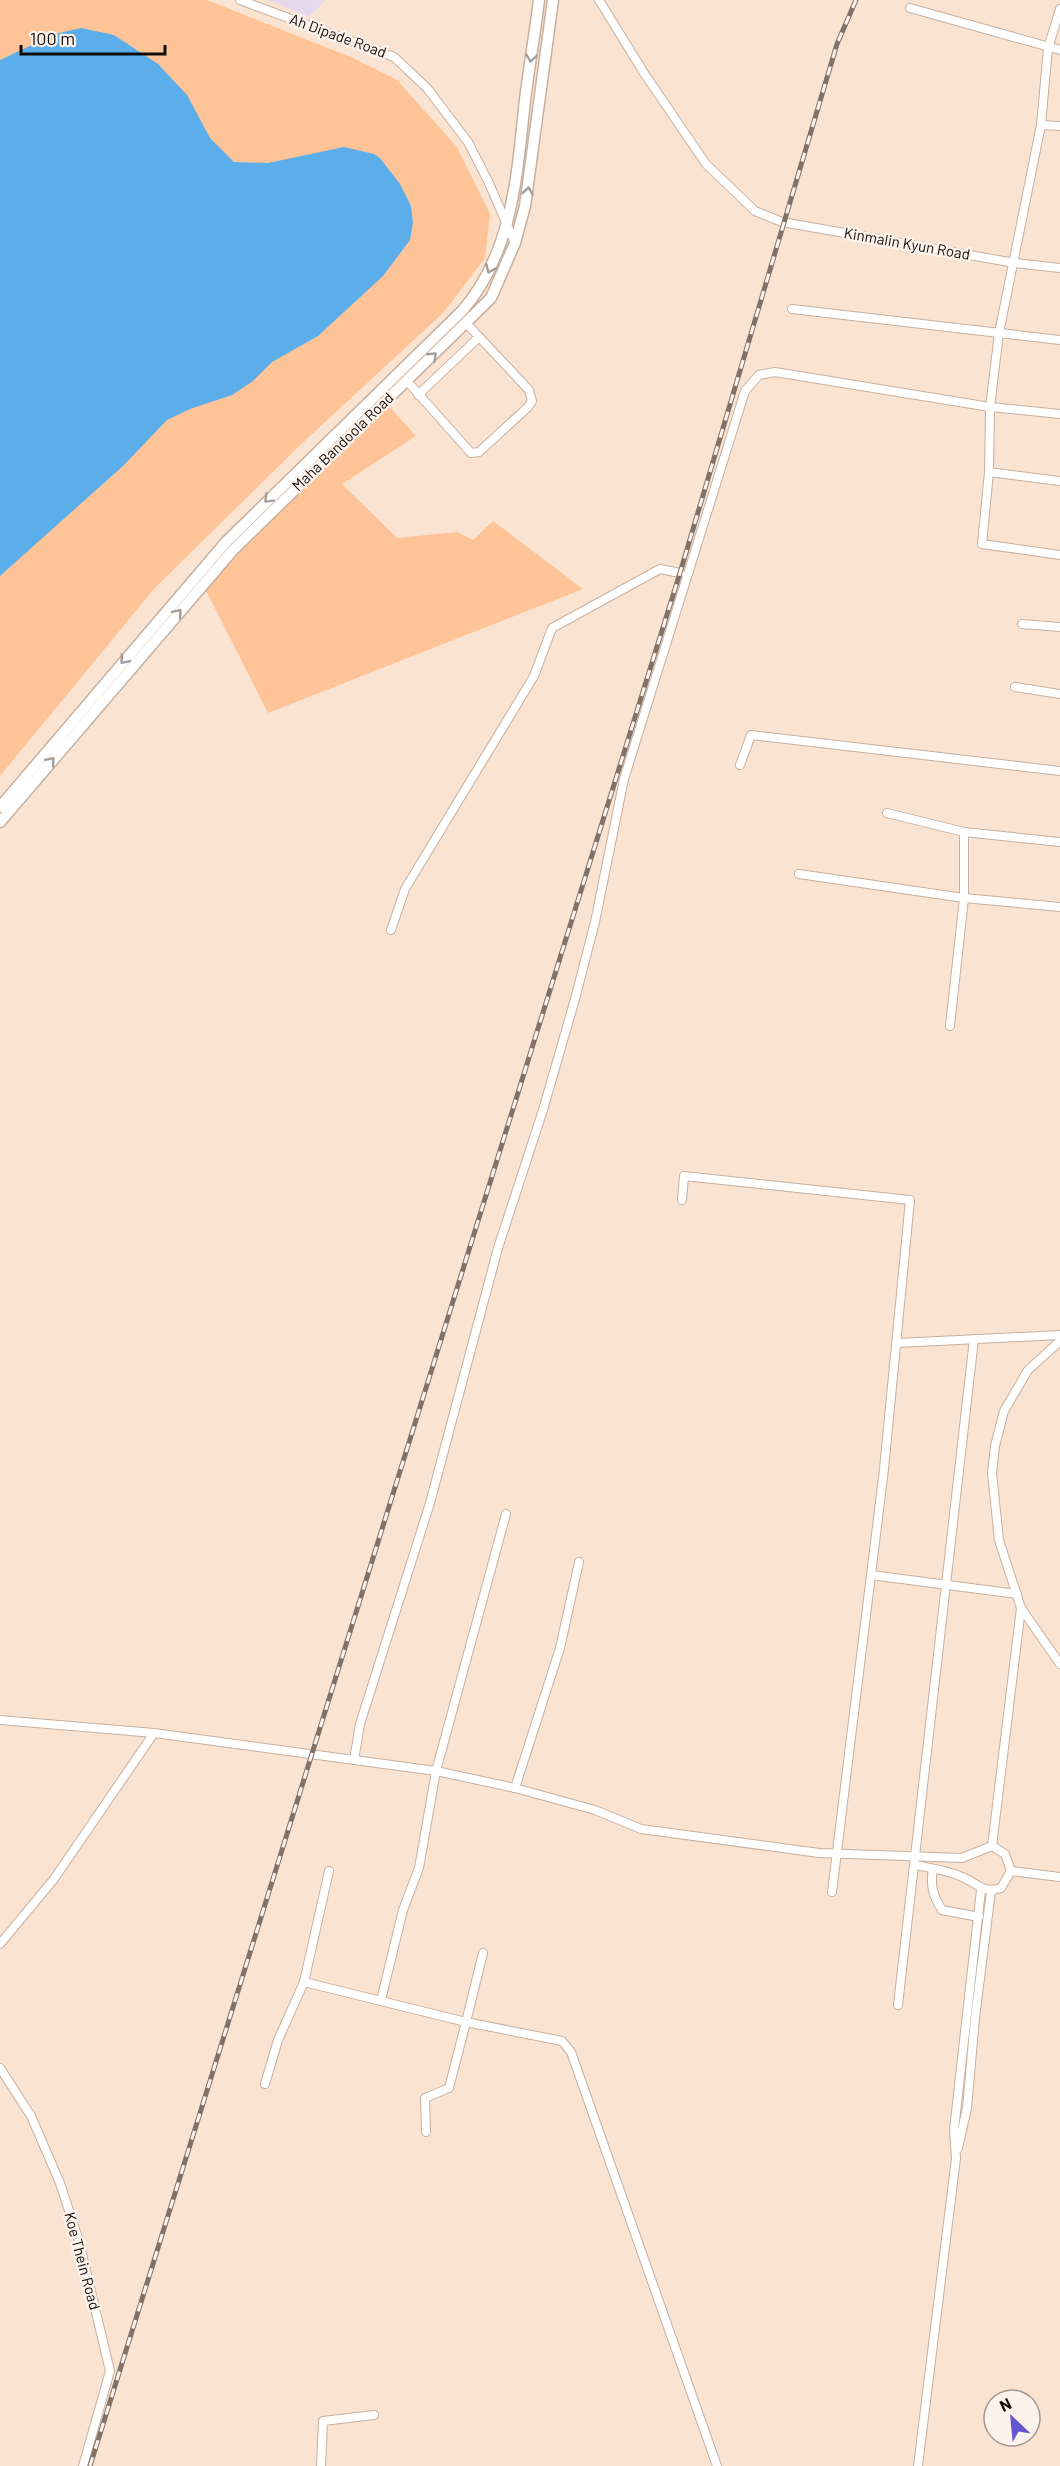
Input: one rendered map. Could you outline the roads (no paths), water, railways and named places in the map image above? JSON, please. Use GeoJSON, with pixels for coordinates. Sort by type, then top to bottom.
{"type":"FeatureCollection","features":[{"type":"Feature","properties":{"kind":"main road","name":"Maha Bandoola Road"},"geometry":{"type":"LineString","coordinates":[[0,807],[226,542],[467,306],[489,274],[507,224],[518,168],[539,0]]}},
{"type":"Feature","properties":{"kind":"main road","name":"Maha Bandoola Road"},"geometry":{"type":"LineString","coordinates":[[0,822],[227,557],[283,499],[467,324],[491,298],[515,243],[525,206],[553,0]]}},
{"type":"Feature","properties":{"kind":"street","name":"Ah Dipade Road"},"geometry":{"type":"LineString","coordinates":[[240,0],[394,57],[427,88],[468,142],[515,243]]}},
{"type":"Feature","properties":{"kind":"street","name":"Kinmalin Kyun Road"},"geometry":{"type":"LineString","coordinates":[[599,0],[644,73],[706,164],[755,211],[782,222],[1015,263],[1060,268]]}},
{"type":"Feature","properties":{"kind":"street"},"geometry":{"type":"LineString","coordinates":[[910,8],[1060,50]]}},
{"type":"Feature","properties":{"kind":"street"},"geometry":{"type":"LineString","coordinates":[[1060,9],[1048,48],[1041,124],[1015,263],[999,333],[990,407],[989,472],[982,544],[1060,555]]}},
{"type":"Feature","properties":{"kind":"street"},"geometry":{"type":"LineString","coordinates":[[1041,124],[1060,126]]}},
{"type":"Feature","properties":{"kind":"street"},"geometry":{"type":"LineString","coordinates":[[792,309],[1060,340]]}},
{"type":"Feature","properties":{"kind":"street"},"geometry":{"type":"LineString","coordinates":[[407,381],[471,453],[479,452],[528,407],[532,400],[529,390],[467,324]]}},
{"type":"Feature","properties":{"kind":"street"},"geometry":{"type":"LineString","coordinates":[[418,395],[479,337]]}},
{"type":"Feature","properties":{"kind":"street"},"geometry":{"type":"LineString","coordinates":[[354,1760],[360,1724],[430,1503],[498,1248],[543,1110],[575,999],[595,922],[624,779],[744,391],[759,375],[775,372],[990,407],[1060,414]]}},
{"type":"Feature","properties":{"kind":"street"},"geometry":{"type":"LineString","coordinates":[[989,472],[1060,481]]}},
{"type":"Feature","properties":{"kind":"street"},"geometry":{"type":"LineString","coordinates":[[391,930],[405,889],[534,676],[552,628],[660,569],[680,573]]}},
{"type":"Feature","properties":{"kind":"street"},"geometry":{"type":"LineString","coordinates":[[1022,624],[1060,627]]}},
{"type":"Feature","properties":{"kind":"street"},"geometry":{"type":"LineString","coordinates":[[1015,687],[1060,694]]}},
{"type":"Feature","properties":{"kind":"street"},"geometry":{"type":"LineString","coordinates":[[740,765],[751,735],[1060,771]]}},
{"type":"Feature","properties":{"kind":"street"},"geometry":{"type":"LineString","coordinates":[[887,813],[964,832],[1060,842]]}},
{"type":"Feature","properties":{"kind":"street"},"geometry":{"type":"LineString","coordinates":[[950,1026],[963,898],[964,832]]}},
{"type":"Feature","properties":{"kind":"street"},"geometry":{"type":"LineString","coordinates":[[799,874],[963,898],[1060,908]]}},
{"type":"Feature","properties":{"kind":"street"},"geometry":{"type":"LineString","coordinates":[[682,1200],[684,1176],[910,1200],[898,1343],[832,1892]]}},
{"type":"Feature","properties":{"kind":"street"},"geometry":{"type":"LineString","coordinates":[[898,1343],[1060,1335]]}},
{"type":"Feature","properties":{"kind":"street"},"geometry":{"type":"LineString","coordinates":[[898,2005],[974,1339]]}},
{"type":"Feature","properties":{"kind":"street"},"geometry":{"type":"LineString","coordinates":[[1060,1341],[1036,1362],[1020,1382],[1004,1411],[995,1446],[993,1504],[999,1540],[1021,1608],[1060,1664]]}},
{"type":"Feature","properties":{"kind":"street"},"geometry":{"type":"LineString","coordinates":[[381,2000],[403,1910],[419,1868],[436,1771],[506,1514]]}},
{"type":"Feature","properties":{"kind":"street"},"geometry":{"type":"LineString","coordinates":[[515,1788],[560,1648],[579,1562]]}},
{"type":"Feature","properties":{"kind":"street"},"geometry":{"type":"LineString","coordinates":[[871,1575],[1017,1594]]}},
{"type":"Feature","properties":{"kind":"street"},"geometry":{"type":"LineString","coordinates":[[992,1846],[1021,1608]]}},
{"type":"Feature","properties":{"kind":"street"},"geometry":{"type":"LineString","coordinates":[[0,1720],[154,1733],[436,1771],[515,1788],[595,1810],[641,1829],[837,1854],[915,1860],[962,1858],[992,1846]]}},
{"type":"Feature","properties":{"kind":"street"},"geometry":{"type":"LineString","coordinates":[[0,1944],[54,1879],[154,1733]]}},
{"type":"Feature","properties":{"kind":"street"},"geometry":{"type":"LineString","coordinates":[[915,1860],[933,1869],[962,1877],[981,1890],[992,1891],[1001,1888],[1011,1870],[1005,1854],[992,1846]]}},
{"type":"Feature","properties":{"kind":"street"},"geometry":{"type":"LineString","coordinates":[[933,1869],[931,1880],[934,1897],[942,1910],[979,1917]]}},
{"type":"Feature","properties":{"kind":"street"},"geometry":{"type":"LineString","coordinates":[[1011,1870],[1060,1877]]}},
{"type":"Feature","properties":{"kind":"street"},"geometry":{"type":"LineString","coordinates":[[265,2084],[278,2040],[304,1982],[329,1871]]}},
{"type":"Feature","properties":{"kind":"street"},"geometry":{"type":"LineString","coordinates":[[957,2158],[954,2130],[981,1890]]}},
{"type":"Feature","properties":{"kind":"street"},"geometry":{"type":"LineString","coordinates":[[918,2466],[957,2158],[967,2108],[975,2018],[992,1891]]}},
{"type":"Feature","properties":{"kind":"street"},"geometry":{"type":"LineString","coordinates":[[426,2132],[425,2098],[449,2088],[483,1953]]}},
{"type":"Feature","properties":{"kind":"street"},"geometry":{"type":"LineString","coordinates":[[304,1982],[466,2022],[562,2041],[571,2052],[717,2466]]}},
{"type":"Feature","properties":{"kind":"street","name":"Koe Thein Road"},"geometry":{"type":"LineString","coordinates":[[0,2068],[31,2116],[60,2183],[79,2241],[110,2371],[83,2466]]}},
{"type":"Feature","properties":{"kind":"street"},"geometry":{"type":"LineString","coordinates":[[321,2466],[323,2421],[374,2415]]}},
{"type":"Feature","properties":{"kind":"water"},"geometry":{"type":"Polygon","coordinates":[[[81,28],[114,35],[158,64],[187,95],[210,138],[234,162],[268,163],[344,147],[374,154],[380,158],[400,184],[411,206],[413,223],[410,240],[383,276],[318,336],[272,362],[253,381],[232,395],[190,409],[167,420],[124,465],[0,576],[0,60],[55,34],[81,28]]]}},
{"type":"Feature","properties":{"kind":"railway"},"geometry":{"type":"LineString","coordinates":[[90,2466],[680,573],[837,44],[856,0]]}}]}
